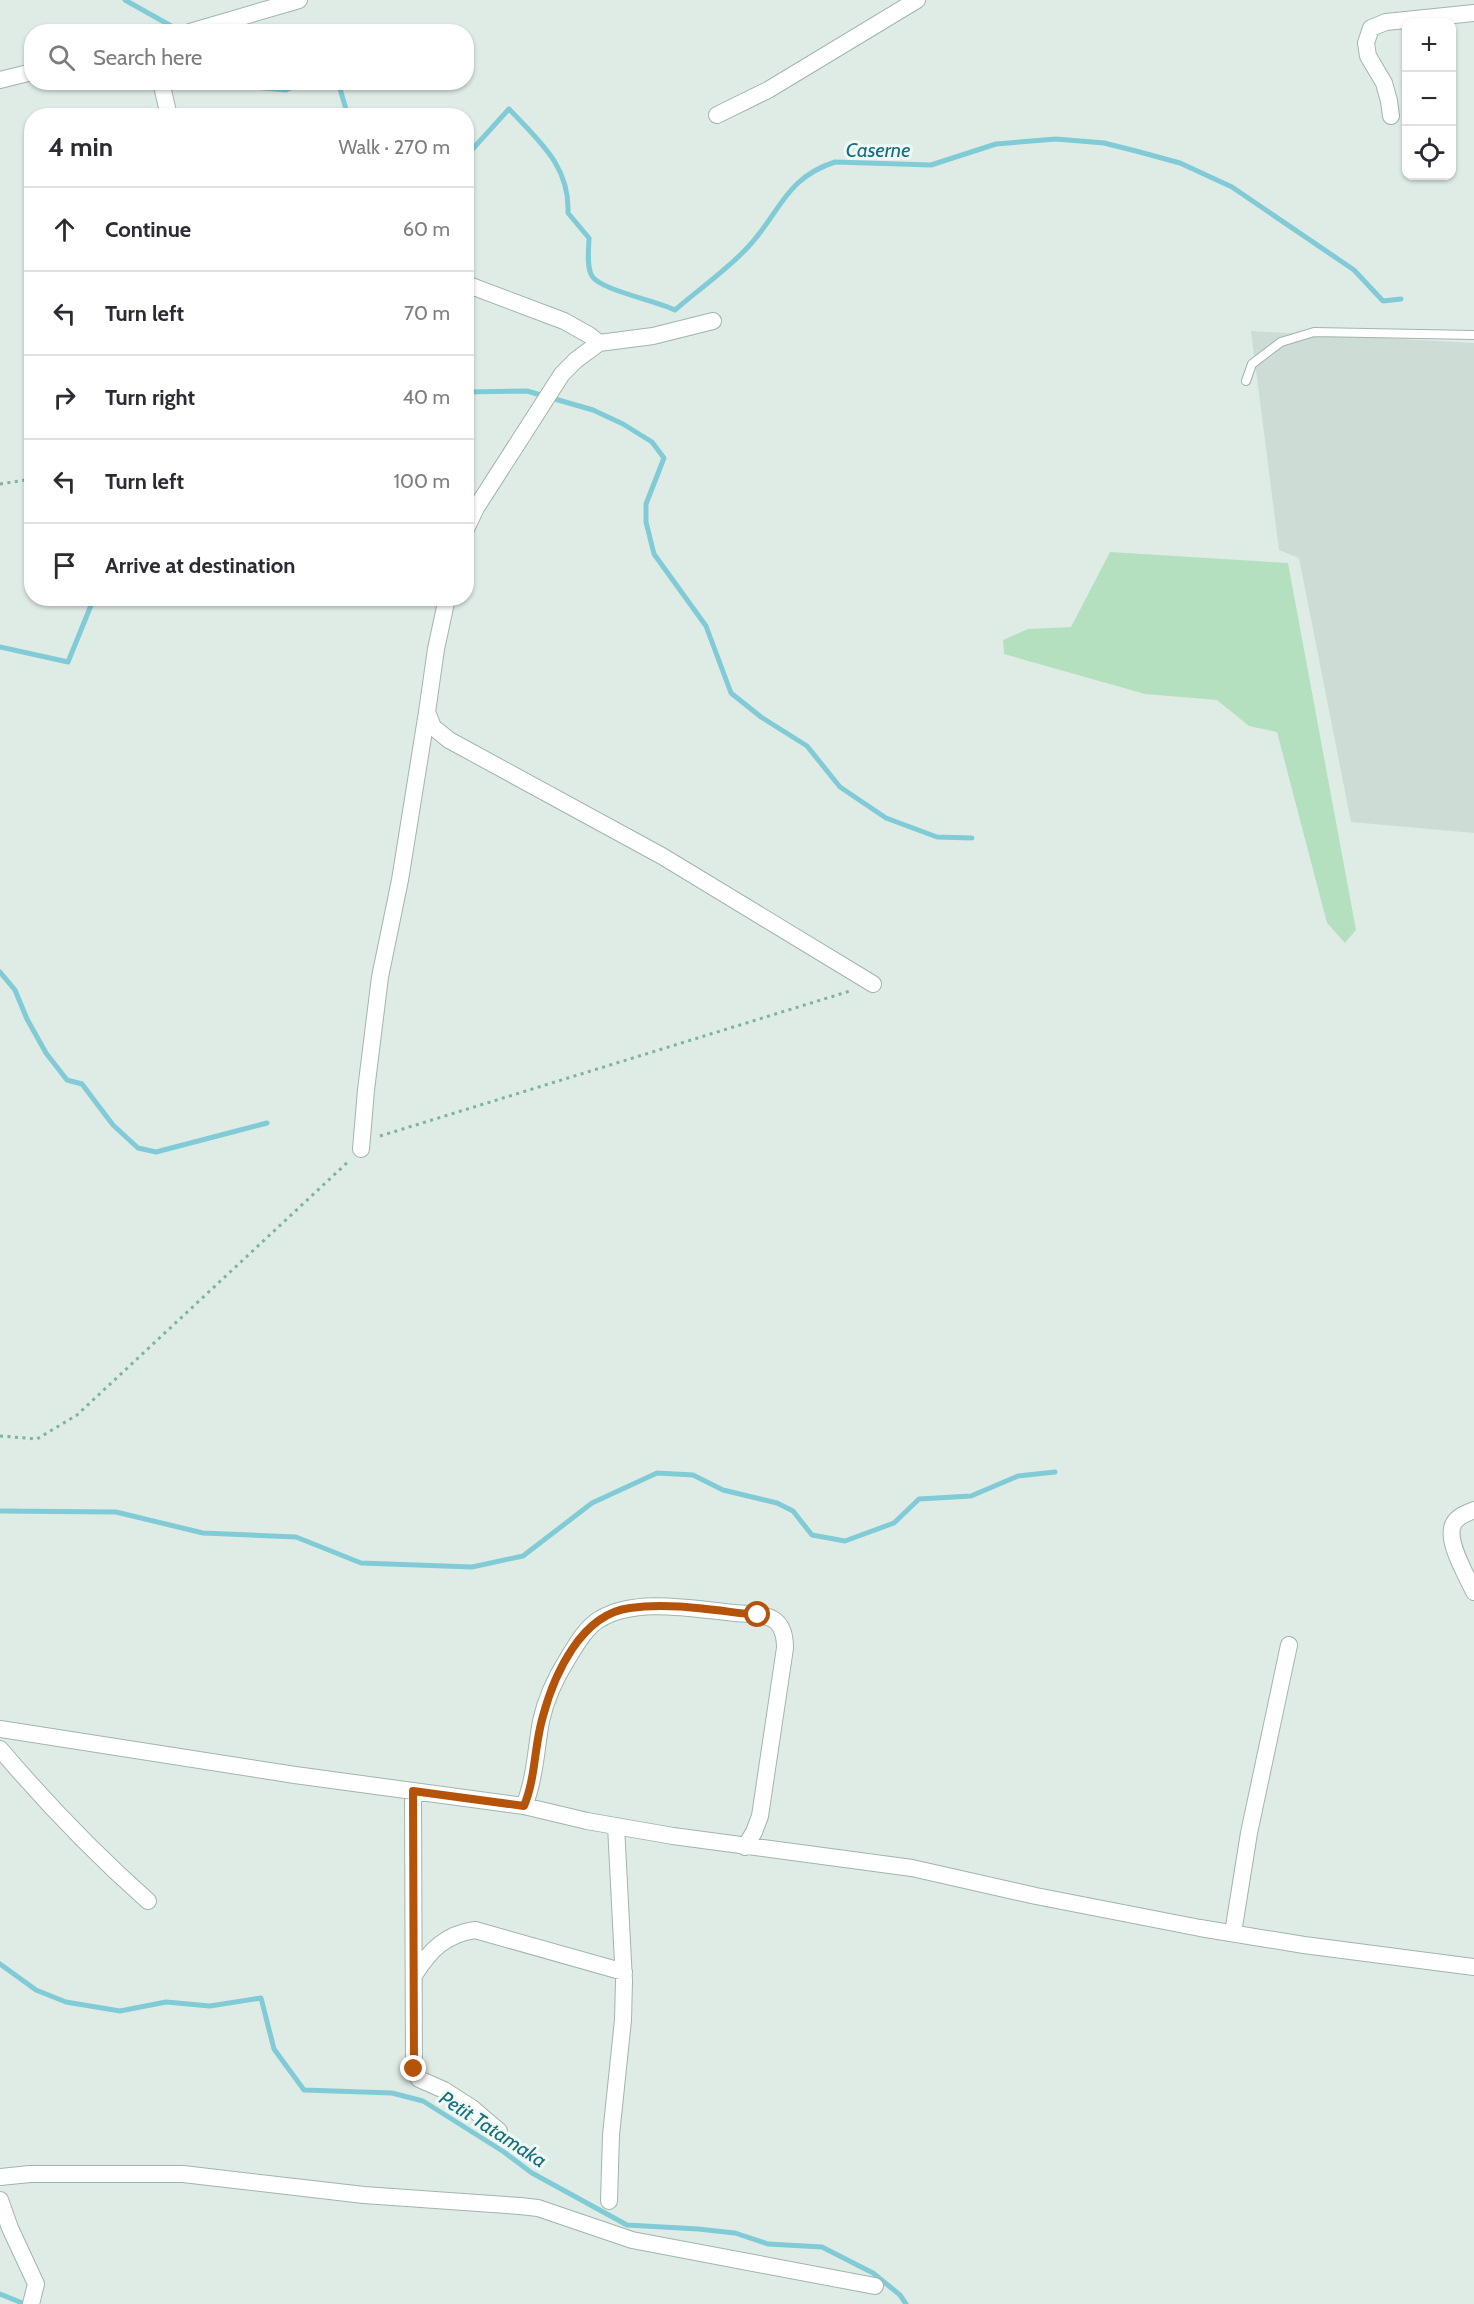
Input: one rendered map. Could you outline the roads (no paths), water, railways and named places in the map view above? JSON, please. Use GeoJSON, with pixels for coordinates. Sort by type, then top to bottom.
{"type":"FeatureCollection","features":[{"type":"Feature","properties":{"kind":"street"},"geometry":{"type":"LineString","coordinates":[[215,24],[299,0]]}},
{"type":"Feature","properties":{"kind":"street"},"geometry":{"type":"LineString","coordinates":[[717,115],[768,90],[917,0]]}},
{"type":"Feature","properties":{"kind":"street"},"geometry":{"type":"LineString","coordinates":[[1391,116],[1384,83],[1368,56],[1366,43],[1371,28],[1386,22],[1474,13]]}},
{"type":"Feature","properties":{"kind":"street"},"geometry":{"type":"LineString","coordinates":[[0,80],[24,74]]}},
{"type":"Feature","properties":{"kind":"street"},"geometry":{"type":"LineString","coordinates":[[164,90],[167,108]]}},
{"type":"Feature","properties":{"kind":"street"},"geometry":{"type":"LineString","coordinates":[[474,287],[564,321],[599,343]]}},
{"type":"Feature","properties":{"kind":"street"},"geometry":{"type":"LineString","coordinates":[[474,512],[548,393],[576,360],[599,343],[653,336],[713,321]]}},
{"type":"Feature","properties":{"kind":"street"},"geometry":{"type":"LineString","coordinates":[[361,1149],[380,977],[400,880],[436,650],[445,606]]}},
{"type":"Feature","properties":{"kind":"street"},"geometry":{"type":"LineString","coordinates":[[427,712],[433,727],[449,740],[662,856],[873,984]]}},
{"type":"Feature","properties":{"kind":"street"},"geometry":{"type":"LineString","coordinates":[[1474,1510],[1462,1515],[1454,1523],[1450,1534],[1474,1592]]}},
{"type":"Feature","properties":{"kind":"street"},"geometry":{"type":"LineString","coordinates":[[524,1806],[535,1767],[542,1719],[553,1684],[575,1647],[598,1620],[628,1608],[674,1607],[758,1615],[776,1620],[785,1632],[785,1648],[760,1816],[754,1832],[744,1847]]}},
{"type":"Feature","properties":{"kind":"street"},"geometry":{"type":"LineString","coordinates":[[1233,1933],[1249,1833],[1289,1645]]}},
{"type":"Feature","properties":{"kind":"street"},"geometry":{"type":"LineString","coordinates":[[0,1729],[524,1806],[616,1826],[744,1847],[912,1868],[1036,1896],[1233,1933],[1304,1945],[1474,1967]]}},
{"type":"Feature","properties":{"kind":"street"},"geometry":{"type":"LineString","coordinates":[[0,1749],[37,1792],[148,1901]]}},
{"type":"Feature","properties":{"kind":"street"},"geometry":{"type":"LineString","coordinates":[[413,1791],[414,2069],[419,2079],[444,2090],[472,2108],[499,2131]]}},
{"type":"Feature","properties":{"kind":"street"},"geometry":{"type":"LineString","coordinates":[[609,2200],[615,2088],[623,2020],[624,1972],[616,1826]]}},
{"type":"Feature","properties":{"kind":"street"},"geometry":{"type":"LineString","coordinates":[[415,1974],[435,1947],[460,1932],[475,1930],[624,1972]]}},
{"type":"Feature","properties":{"kind":"street"},"geometry":{"type":"LineString","coordinates":[[0,2177],[87,2173],[183,2174],[364,2195],[538,2208],[632,2240],[874,2286]]}},
{"type":"Feature","properties":{"kind":"street"},"geometry":{"type":"LineString","coordinates":[[0,2200],[10,2228],[36,2284],[33,2299]]}},
{"type":"Feature","properties":{"kind":"lane"},"geometry":{"type":"LineString","coordinates":[[1246,381],[1252,364],[1281,342],[1314,332],[1474,335]]}},
{"type":"Feature","properties":{"kind":"waterway","name":"Caserne"},"geometry":{"type":"LineString","coordinates":[[125,0],[168,24]]}},
{"type":"Feature","properties":{"kind":"waterway","name":"Caserne"},"geometry":{"type":"LineString","coordinates":[[340,90],[346,108]]}},
{"type":"Feature","properties":{"kind":"waterway","name":"Caserne"},"geometry":{"type":"LineString","coordinates":[[474,148],[509,109],[541,144],[558,168],[564,181],[568,213],[589,238],[588,262],[592,276],[606,286],[675,310],[740,255],[759,234],[794,187],[818,169],[835,162],[931,165],[996,144],[1056,139],[1104,143],[1136,151],[1180,163],[1232,187],[1354,270],[1383,301],[1401,299]]}},
{"type":"Feature","properties":{"kind":"waterway"},"geometry":{"type":"LineString","coordinates":[[474,392],[527,391],[593,410],[623,424],[652,442],[664,458],[646,504],[646,522],[654,554],[706,626],[731,693],[761,717],[807,746],[840,787],[886,818],[937,837],[972,838]]}},
{"type":"Feature","properties":{"kind":"waterway"},"geometry":{"type":"LineString","coordinates":[[0,647],[68,662],[91,606]]}},
{"type":"Feature","properties":{"kind":"waterway"},"geometry":{"type":"LineString","coordinates":[[0,972],[15,990],[27,1019],[46,1053],[67,1080],[82,1084],[113,1125],[138,1148],[156,1152],[267,1123]]}},
{"type":"Feature","properties":{"kind":"waterway"},"geometry":{"type":"LineString","coordinates":[[0,1511],[116,1512],[203,1533],[296,1537],[361,1563],[472,1567],[523,1556],[592,1503],[657,1473],[693,1475],[723,1490],[777,1503],[793,1511],[812,1535],[845,1541],[894,1523],[919,1499],[971,1496],[1018,1476],[1055,1472]]}},
{"type":"Feature","properties":{"kind":"waterway","name":"Petit Tatamaka"},"geometry":{"type":"LineString","coordinates":[[0,1964],[36,1990],[66,2002],[120,2011],[166,2002],[210,2006],[261,1998],[274,2049],[304,2090],[392,2093],[423,2101],[504,2152],[532,2173],[627,2225],[735,2233],[768,2244],[822,2247],[873,2273],[900,2295],[906,2304]]}},
{"type":"Feature","properties":{"kind":"waterway"},"geometry":{"type":"LineString","coordinates":[[0,2294],[25,2304]]}}]}
